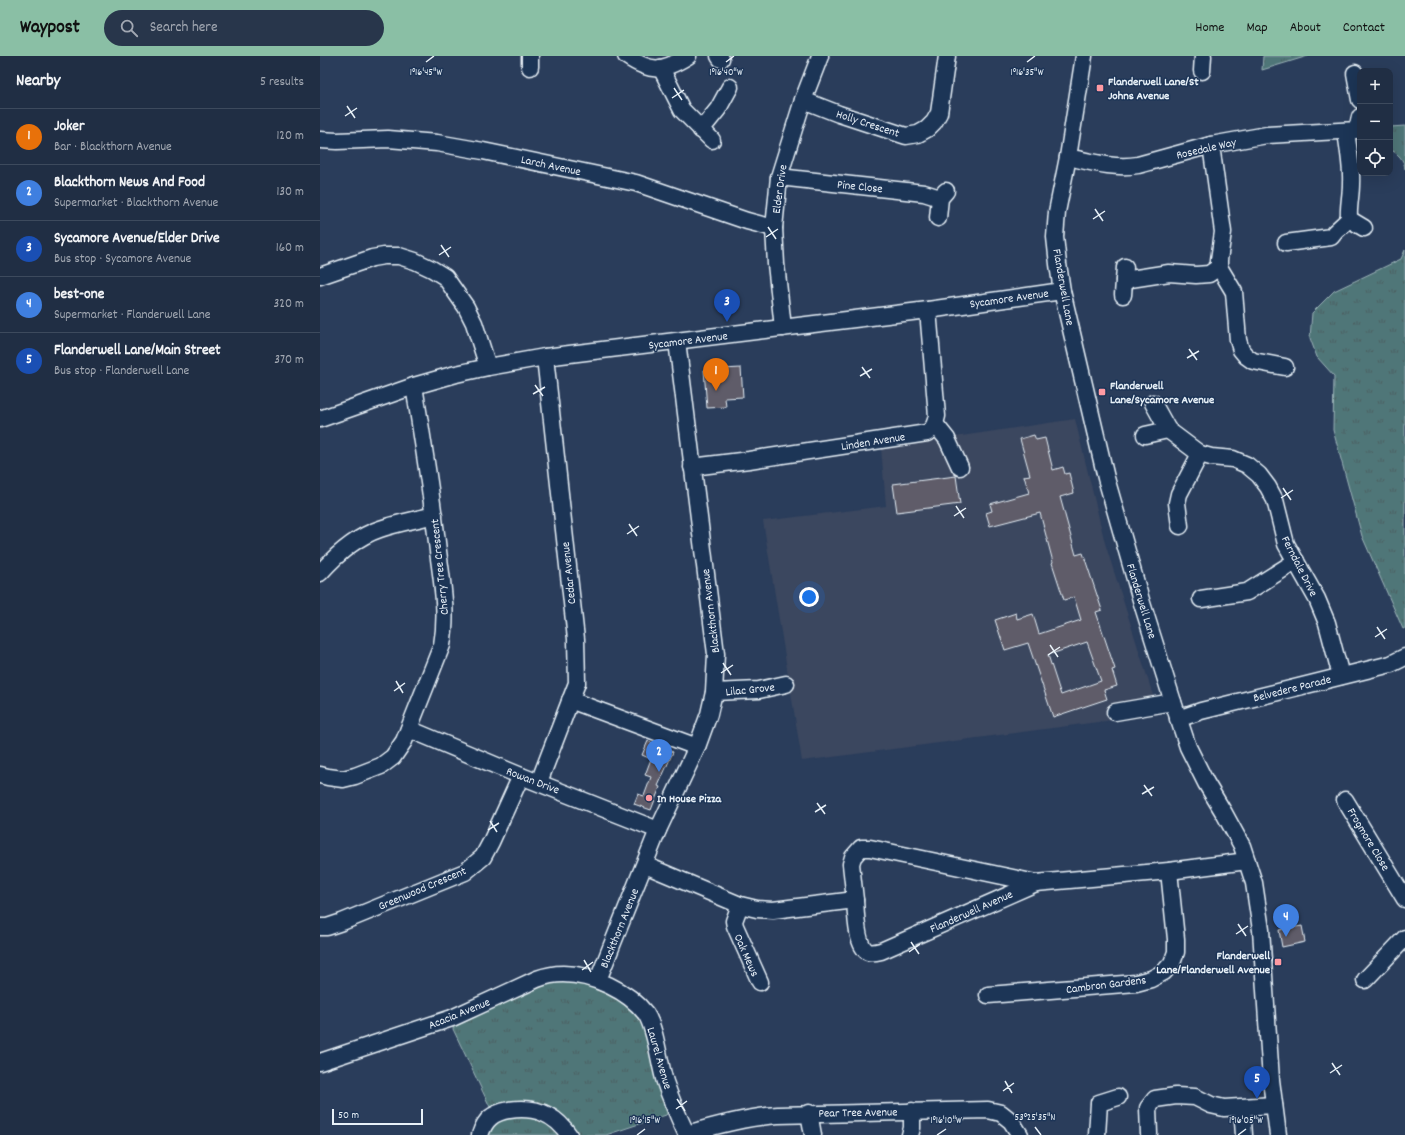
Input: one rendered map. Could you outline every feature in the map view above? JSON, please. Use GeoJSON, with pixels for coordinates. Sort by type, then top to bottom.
{"type":"FeatureCollection","features":[{"type":"Feature","properties":{"kind":"street"},"geometry":{"type":"LineString","coordinates":[[626,56],[641,66],[653,68],[664,68],[677,63],[688,56]]}},
{"type":"Feature","properties":{"kind":"street","name":"Elder Drive"},"geometry":{"type":"LineString","coordinates":[[783,328],[776,264],[774,228],[779,177],[803,100],[820,56]]}},
{"type":"Feature","properties":{"kind":"street","name":"Holly Crescent"},"geometry":{"type":"LineString","coordinates":[[803,100],[839,114],[906,136],[918,134],[927,129],[934,122],[939,113],[947,56]]}},
{"type":"Feature","properties":{"kind":"street","name":"Flanderwell Lane"},"geometry":{"type":"LineString","coordinates":[[1084,56],[1068,157],[1059,200],[1055,237],[1062,291],[1106,478],[1172,702],[1188,747],[1206,783],[1242,846],[1254,883],[1261,930],[1270,1072],[1278,1135]]}},
{"type":"Feature","properties":{"kind":"street"},"geometry":{"type":"LineString","coordinates":[[661,68],[682,110],[706,135],[730,87]]}},
{"type":"Feature","properties":{"kind":"street"},"geometry":{"type":"LineString","coordinates":[[1355,73],[1357,84]]}},
{"type":"Feature","properties":{"kind":"street"},"geometry":{"type":"LineString","coordinates":[[1349,219],[1348,208],[1351,171],[1346,131],[1357,130]]}},
{"type":"Feature","properties":{"kind":"street","name":"Rosedale Way"},"geometry":{"type":"LineString","coordinates":[[1068,157],[1113,166],[1128,167],[1211,145],[1267,135],[1346,131]]}},
{"type":"Feature","properties":{"kind":"street","name":"Larch Avenue"},"geometry":{"type":"LineString","coordinates":[[320,140],[337,141],[388,139],[437,143],[483,151],[636,183],[747,221],[774,228]]}},
{"type":"Feature","properties":{"kind":"street"},"geometry":{"type":"LineString","coordinates":[[1211,145],[1223,232],[1218,260],[1219,267],[1225,278],[1232,286],[1234,292],[1238,340],[1241,350],[1253,361],[1285,367]]}},
{"type":"Feature","properties":{"kind":"street","name":"Pine Close"},"geometry":{"type":"LineString","coordinates":[[779,177],[943,195],[938,218]]}},
{"type":"Feature","properties":{"kind":"street"},"geometry":{"type":"LineString","coordinates":[[1349,219],[1364,228]]}},
{"type":"Feature","properties":{"kind":"street"},"geometry":{"type":"LineString","coordinates":[[1286,243],[1331,237],[1349,219]]}},
{"type":"Feature","properties":{"kind":"street"},"geometry":{"type":"LineString","coordinates":[[320,276],[372,258],[384,256],[399,256],[416,260],[445,277],[466,307],[474,323],[488,366]]}},
{"type":"Feature","properties":{"kind":"street"},"geometry":{"type":"LineString","coordinates":[[1124,281],[1169,274],[1209,274],[1219,267]]}},
{"type":"Feature","properties":{"kind":"street","name":"Sycamore Avenue"},"geometry":{"type":"LineString","coordinates":[[320,419],[414,386],[488,366],[544,357],[928,310],[1062,291]]}},
{"type":"Feature","properties":{"kind":"street"},"geometry":{"type":"LineString","coordinates":[[928,310],[937,416],[935,424],[947,439],[960,467]]}},
{"type":"Feature","properties":{"kind":"street","name":"Blackthorn Avenue"},"geometry":{"type":"LineString","coordinates":[[598,980],[658,830],[697,747],[709,714],[714,692],[716,654],[677,341]]}},
{"type":"Feature","properties":{"kind":"street","name":"Cedar Avenue"},"geometry":{"type":"LineString","coordinates":[[539,782],[577,683],[576,640],[544,357]]}},
{"type":"Feature","properties":{"kind":"street","name":"Cherry Tree Crescent"},"geometry":{"type":"LineString","coordinates":[[320,775],[343,779],[381,766],[393,757],[404,741],[442,645],[445,629],[445,605],[434,515],[414,386]]}},
{"type":"Feature","properties":{"kind":"street","name":"Ferndale Drive"},"geometry":{"type":"LineString","coordinates":[[1153,403],[1168,430],[1200,454],[1211,457],[1233,459],[1247,465],[1259,475],[1275,500],[1284,537],[1317,599],[1327,623],[1341,676]]}},
{"type":"Feature","properties":{"kind":"street","name":"Linden Avenue"},"geometry":{"type":"LineString","coordinates":[[692,467],[754,460],[927,433],[935,424]]}},
{"type":"Feature","properties":{"kind":"street"},"geometry":{"type":"LineString","coordinates":[[1145,434],[1168,430]]}},
{"type":"Feature","properties":{"kind":"street"},"geometry":{"type":"LineString","coordinates":[[1180,526],[1177,503],[1179,494],[1200,454]]}},
{"type":"Feature","properties":{"kind":"street"},"geometry":{"type":"LineString","coordinates":[[320,573],[338,554],[362,537],[379,529],[434,515]]}},
{"type":"Feature","properties":{"kind":"street"},"geometry":{"type":"LineString","coordinates":[[1201,599],[1247,592],[1296,561]]}},
{"type":"Feature","properties":{"kind":"street","name":"Belvedere Parade"},"geometry":{"type":"LineString","coordinates":[[1178,719],[1201,710],[1404,660]]}},
{"type":"Feature","properties":{"kind":"street","name":"Lilac Grove"},"geometry":{"type":"LineString","coordinates":[[714,692],[759,690],[786,684]]}},
{"type":"Feature","properties":{"kind":"street"},"geometry":{"type":"LineString","coordinates":[[570,700],[697,747]]}},
{"type":"Feature","properties":{"kind":"street"},"geometry":{"type":"LineString","coordinates":[[1115,712],[1172,702]]}},
{"type":"Feature","properties":{"kind":"street","name":"Rowan Drive"},"geometry":{"type":"LineString","coordinates":[[409,729],[521,776],[658,830]]}},
{"type":"Feature","properties":{"kind":"street","name":"Greenwood Crescent"},"geometry":{"type":"LineString","coordinates":[[320,927],[327,927],[342,922],[465,872],[483,857],[521,776]]}},
{"type":"Feature","properties":{"kind":"street","name":"Frogmore Close"},"geometry":{"type":"LineString","coordinates":[[1345,800],[1405,899]]}},
{"type":"Feature","properties":{"kind":"street","name":"Flanderwell Avenue"},"geometry":{"type":"LineString","coordinates":[[1036,883],[881,951],[868,952],[862,947],[861,943],[851,864],[853,857],[861,848],[870,848],[1036,883],[1169,871],[1248,861]]}},
{"type":"Feature","properties":{"kind":"street"},"geometry":{"type":"LineString","coordinates":[[645,865],[740,905],[756,909],[773,910],[855,900]]}},
{"type":"Feature","properties":{"kind":"street","name":"Cambron Gardens"},"geometry":{"type":"LineString","coordinates":[[988,995],[1136,984],[1151,980],[1164,972],[1172,964],[1176,952],[1169,871]]}},
{"type":"Feature","properties":{"kind":"street","name":"Oak Mews"},"geometry":{"type":"LineString","coordinates":[[740,905],[734,921],[735,926],[760,982]]}},
{"type":"Feature","properties":{"kind":"street"},"geometry":{"type":"LineString","coordinates":[[1365,980],[1405,938]]}},
{"type":"Feature","properties":{"kind":"street","name":"Acacia Avenue"},"geometry":{"type":"LineString","coordinates":[[320,1062],[452,1018],[543,977],[563,974],[598,980]]}},
{"type":"Feature","properties":{"kind":"street","name":"Laurel Avenue"},"geometry":{"type":"LineString","coordinates":[[598,980],[627,996],[646,1014],[652,1025],[665,1081],[687,1135]]}},
{"type":"Feature","properties":{"kind":"street"},"geometry":{"type":"LineString","coordinates":[[1149,1134],[1148,1108],[1155,1099],[1176,1096],[1195,1097],[1211,1105],[1224,1108],[1274,1105]]}},
{"type":"Feature","properties":{"kind":"street"},"geometry":{"type":"LineString","coordinates":[[1096,1135],[1099,1103],[1118,1097]]}},
{"type":"Feature","properties":{"kind":"street"},"geometry":{"type":"LineString","coordinates":[[480,1135],[483,1126],[490,1117],[498,1112],[528,1108],[539,1111],[551,1117],[561,1124],[569,1135]]}},
{"type":"Feature","properties":{"kind":"street"},"geometry":{"type":"LineString","coordinates":[[1242,1108],[1244,1135]]}},
{"type":"Feature","properties":{"kind":"street","name":"Pear Tree Avenue"},"geometry":{"type":"LineString","coordinates":[[687,1135],[706,1128],[756,1116],[809,1113],[988,1110],[1001,1113],[1012,1121],[1020,1135]]}},
{"type":"Feature","properties":{"kind":"street"},"geometry":{"type":"LineString","coordinates":[[910,1135],[912,1128],[912,1111]]}},
{"type":"Feature","properties":{"kind":"street"},"geometry":{"type":"LineString","coordinates":[[809,1113],[813,1135]]}},
{"type":"Feature","properties":{"kind":"shaded area"},"geometry":{"type":"Polygon","coordinates":[[[1075,419],[1105,543],[1159,714],[802,761],[763,521],[886,506],[881,448],[1075,419]]]}},
{"type":"Feature","properties":{"kind":"green space"},"geometry":{"type":"Polygon","coordinates":[[[1263,56],[1308,56],[1262,70],[1263,56]]]}},
{"type":"Feature","properties":{"kind":"green space"},"geometry":{"type":"Polygon","coordinates":[[[1405,126],[1405,169],[1400,157],[1393,151],[1393,127],[1405,126]]]}},
{"type":"Feature","properties":{"kind":"green space"},"geometry":{"type":"Polygon","coordinates":[[[1405,250],[1405,628],[1403,629],[1362,536],[1333,430],[1334,376],[1317,357],[1310,338],[1312,313],[1334,291],[1401,259],[1405,250]]]}},
{"type":"Feature","properties":{"kind":"green space"},"geometry":{"type":"Polygon","coordinates":[[[557,982],[584,983],[606,993],[620,1001],[645,1026],[670,1109],[666,1115],[606,1135],[577,1135],[563,1118],[546,1106],[537,1103],[520,1101],[490,1107],[453,1029],[454,1024],[539,985],[557,982]]]}},
{"type":"Feature","properties":{"kind":"green space"},"geometry":{"type":"Polygon","coordinates":[[[539,1116],[563,1135],[485,1135],[487,1129],[502,1117],[539,1116]]]}},
{"type":"Feature","properties":{"kind":"building"},"geometry":{"type":"Polygon","coordinates":[[[741,368],[743,397],[725,398],[726,407],[707,408],[704,370],[741,368]]]}},
{"type":"Feature","properties":{"kind":"building"},"geometry":{"type":"Polygon","coordinates":[[[1034,435],[1036,440],[1045,438],[1053,470],[1063,467],[1065,474],[1069,473],[1074,493],[1060,497],[1076,555],[1083,553],[1102,610],[1096,612],[1115,669],[1112,670],[1117,686],[1104,690],[1107,699],[1053,717],[1028,643],[1005,650],[995,620],[1016,613],[1017,619],[1033,614],[1039,634],[1081,620],[1074,597],[1064,600],[1052,563],[1053,562],[1040,513],[990,526],[986,513],[992,511],[990,504],[1029,493],[1024,476],[1030,475],[1020,439],[1034,435]],[[1087,642],[1048,655],[1061,695],[1101,681],[1087,642]]]}},
{"type":"Feature","properties":{"kind":"building"},"geometry":{"type":"Polygon","coordinates":[[[956,476],[960,504],[897,512],[893,484],[956,476]]]}},
{"type":"Feature","properties":{"kind":"building"},"geometry":{"type":"Polygon","coordinates":[[[648,741],[673,752],[658,786],[660,787],[651,810],[634,804],[638,794],[644,796],[651,777],[645,775],[651,759],[642,755],[648,741]]]}},
{"type":"Feature","properties":{"kind":"building"},"geometry":{"type":"Polygon","coordinates":[[[1302,926],[1305,942],[1282,947],[1279,930],[1302,926]]]}},
{"type":"Feature","properties":{"kind":"place","name":"Flanderwell Lane/St Johns Avenue"},"geometry":{"type":"Point","coordinates":[1100,88]}},
{"type":"Feature","properties":{"kind":"place","name":"Sycamore Avenue/Elder Drive"},"geometry":{"type":"Point","coordinates":[727,322]}},
{"type":"Feature","properties":{"kind":"place","name":"Joker"},"geometry":{"type":"Point","coordinates":[716,391]}},
{"type":"Feature","properties":{"kind":"place","name":"Flanderwell Lane/Sycamore Avenue"},"geometry":{"type":"Point","coordinates":[1102,392]}},
{"type":"Feature","properties":{"kind":"place","name":"Blackthorn News And Food"},"geometry":{"type":"Point","coordinates":[659,772]}},
{"type":"Feature","properties":{"kind":"place","name":"In House Pizza"},"geometry":{"type":"Point","coordinates":[649,798]}},
{"type":"Feature","properties":{"kind":"place","name":"best-one"},"geometry":{"type":"Point","coordinates":[1286,937]}},
{"type":"Feature","properties":{"kind":"place","name":"Flanderwell Lane/Flanderwell Avenue"},"geometry":{"type":"Point","coordinates":[1278,962]}},
{"type":"Feature","properties":{"kind":"place","name":"Flanderwell Lane/Main Street"},"geometry":{"type":"Point","coordinates":[1257,1099]}}]}
